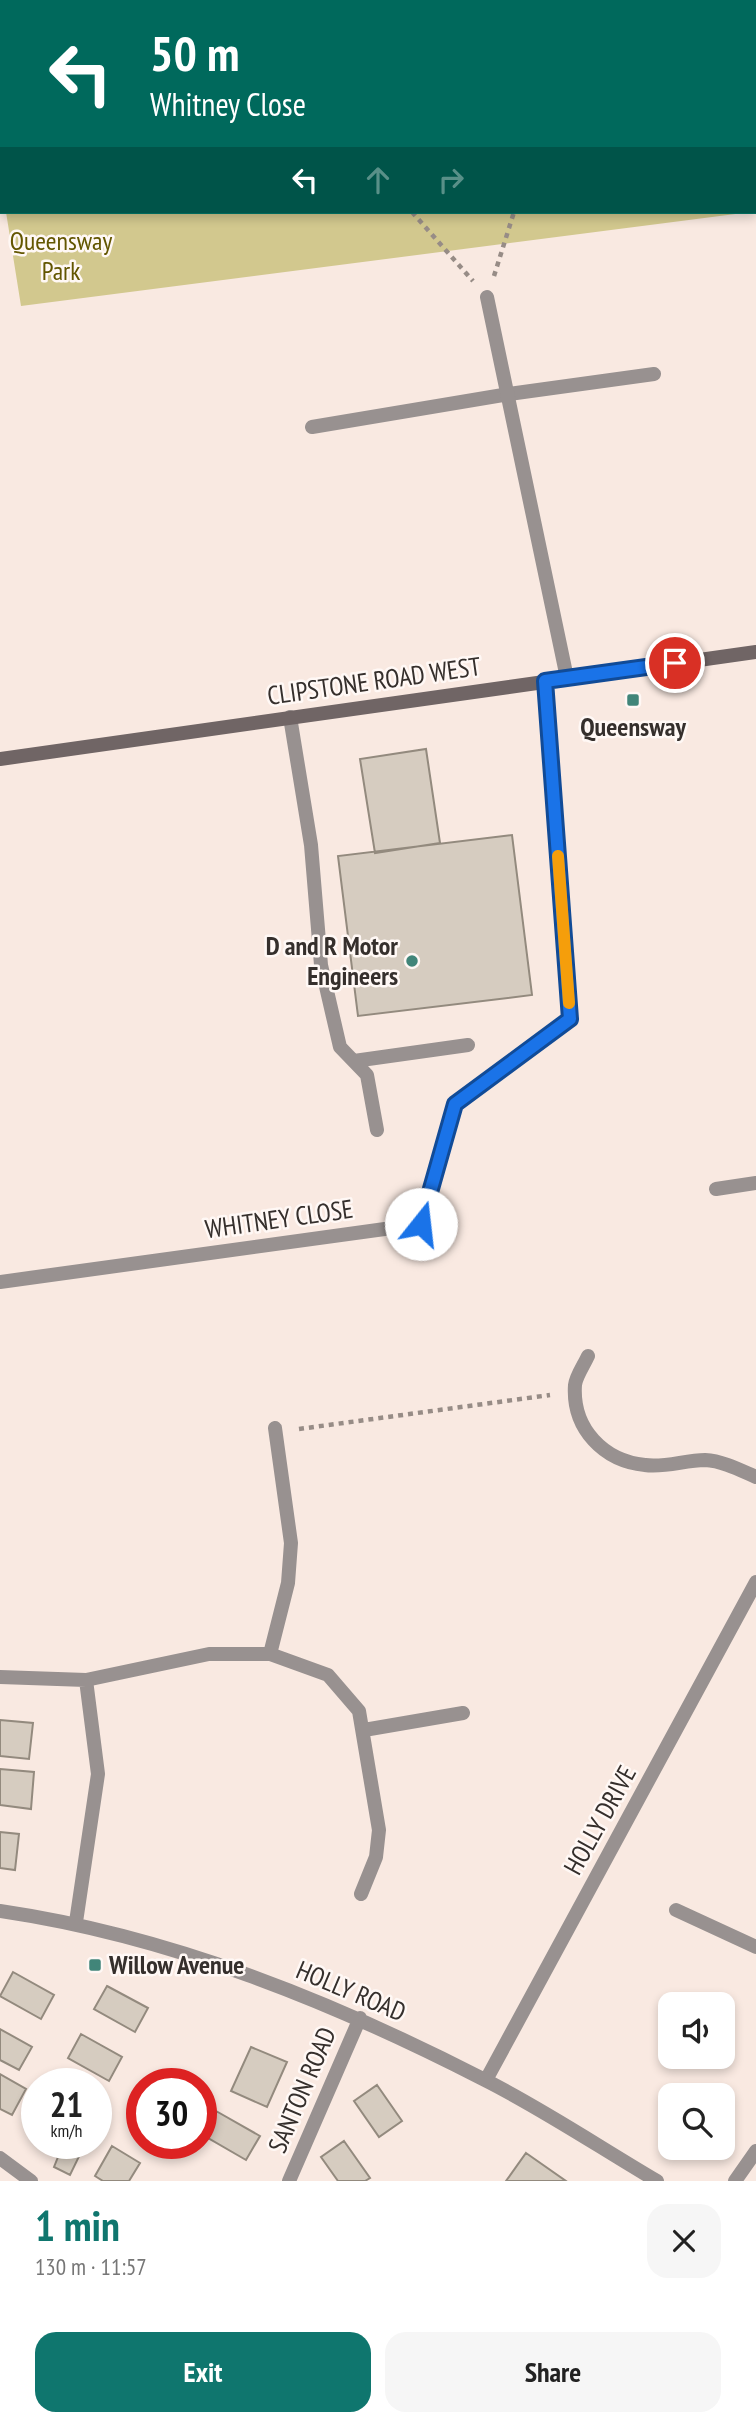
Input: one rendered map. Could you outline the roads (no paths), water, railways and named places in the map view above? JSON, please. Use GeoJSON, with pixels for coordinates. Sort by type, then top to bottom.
{"type":"FeatureCollection","features":[{"type":"Feature","properties":{"kind":"main road","name":"CLIPSTONE ROAD WEST"},"geometry":{"type":"LineString","coordinates":[[0,759],[756,652]]}},
{"type":"Feature","properties":{"kind":"street"},"geometry":{"type":"LineString","coordinates":[[487,297],[567,678]]}},
{"type":"Feature","properties":{"kind":"street"},"geometry":{"type":"LineString","coordinates":[[312,427],[509,394],[654,374]]}},
{"type":"Feature","properties":{"kind":"street","name":"WHITNEY CLOSE"},"geometry":{"type":"LineString","coordinates":[[0,1282],[421,1224],[455,1104],[570,1019],[545,681]]}},
{"type":"Feature","properties":{"kind":"street"},"geometry":{"type":"LineString","coordinates":[[289,718],[311,845],[321,965],[341,1047],[367,1075],[377,1130]]}},
{"type":"Feature","properties":{"kind":"street"},"geometry":{"type":"LineString","coordinates":[[354,1062],[468,1045]]}},
{"type":"Feature","properties":{"kind":"street"},"geometry":{"type":"LineString","coordinates":[[716,1189],[756,1183]]}},
{"type":"Feature","properties":{"kind":"street"},"geometry":{"type":"LineString","coordinates":[[588,1356],[575,1383],[579,1420],[595,1444],[616,1458],[647,1466],[706,1460],[729,1465],[756,1477]]}},
{"type":"Feature","properties":{"kind":"street"},"geometry":{"type":"LineString","coordinates":[[270,1654],[288,1583],[291,1543],[276,1430]]}},
{"type":"Feature","properties":{"kind":"street","name":"HOLLY DRIVE"},"geometry":{"type":"LineString","coordinates":[[486,2080],[751,1604],[756,1583]]}},
{"type":"Feature","properties":{"kind":"street"},"geometry":{"type":"LineString","coordinates":[[0,1678],[86,1680],[209,1654],[270,1654],[328,1675],[359,1712],[364,1730],[379,1830],[376,1857],[361,1894]]}},
{"type":"Feature","properties":{"kind":"street"},"geometry":{"type":"LineString","coordinates":[[76,1922],[98,1774],[86,1680]]}},
{"type":"Feature","properties":{"kind":"street"},"geometry":{"type":"LineString","coordinates":[[364,1730],[463,1713]]}},
{"type":"Feature","properties":{"kind":"street"},"geometry":{"type":"LineString","coordinates":[[676,1910],[753,1946],[756,1930]]}},
{"type":"Feature","properties":{"kind":"street","name":"HOLLY ROAD"},"geometry":{"type":"LineString","coordinates":[[0,1911],[76,1922],[220,1965],[360,2018],[486,2080],[657,2181]]}},
{"type":"Feature","properties":{"kind":"street","name":"SANTON ROAD"},"geometry":{"type":"LineString","coordinates":[[289,2181],[360,2018]]}},
{"type":"Feature","properties":{"kind":"street"},"geometry":{"type":"LineString","coordinates":[[735,2181],[756,2151]]}},
{"type":"Feature","properties":{"kind":"street"},"geometry":{"type":"LineString","coordinates":[[0,2158],[14,2176],[31,2181]]}},
{"type":"Feature","properties":{"kind":"place","name":"Queensway"},"geometry":{"type":"Point","coordinates":[633,700]}},
{"type":"Feature","properties":{"kind":"place","name":"D and R Motor Engineers"},"geometry":{"type":"Point","coordinates":[412,961]}},
{"type":"Feature","properties":{"kind":"place","name":"Willow Avenue"},"geometry":{"type":"Point","coordinates":[95,1965]}},
{"type":"Feature","properties":{"kind":"park label","name":"Queensway Park"},"geometry":{"type":"Point","coordinates":[61,256]}}]}
